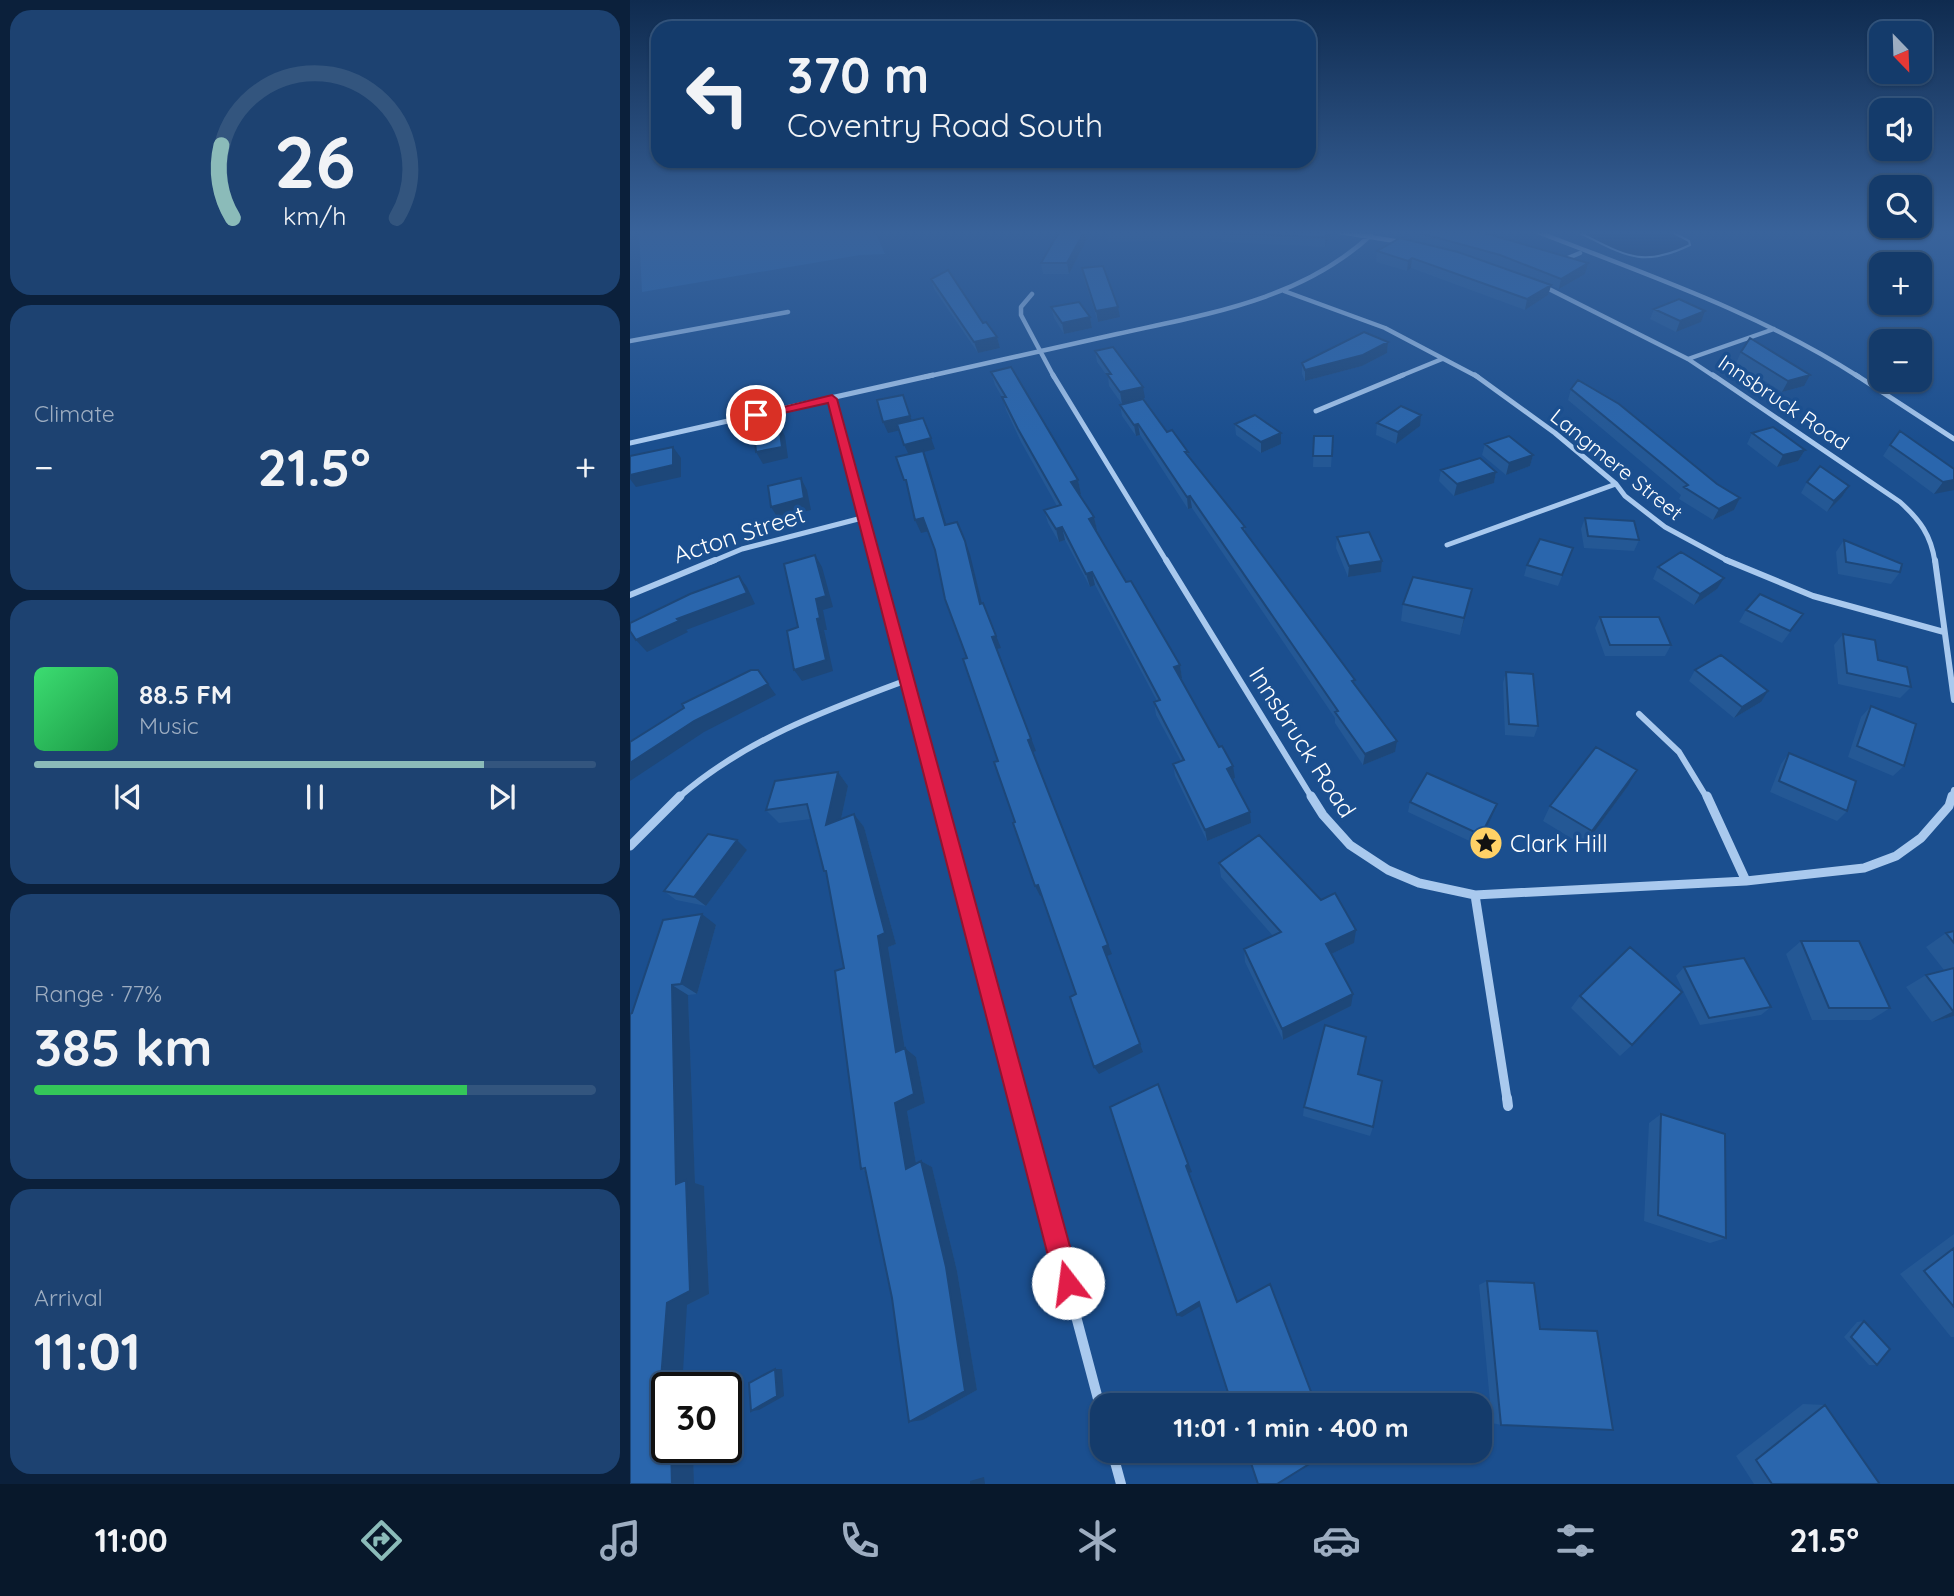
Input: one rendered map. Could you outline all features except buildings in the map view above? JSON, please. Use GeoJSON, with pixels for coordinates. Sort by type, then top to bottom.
{"type":"FeatureCollection","features":[{"type":"Feature","properties":{"kind":"street","name":"Innsbruck Road"},"geometry":{"type":"LineString","coordinates":[[1026,301],[1021,307],[1021,315],[1039,353],[1323,815],[1350,845],[1388,870],[1419,883],[1475,895],[1746,881],[1864,868],[1896,856],[1921,838],[1950,806],[1954,790]]}},
{"type":"Feature","properties":{"kind":"street"},"geometry":{"type":"LineString","coordinates":[[630,443],[1187,320],[1250,301]]}},
{"type":"Feature","properties":{"kind":"street","name":"Langmere Street"},"geometry":{"type":"LineString","coordinates":[[1312,301],[1385,328],[1475,375],[1503,393],[1665,527],[1730,562],[1813,596],[1944,632]]}},
{"type":"Feature","properties":{"kind":"street","name":"Innsbruck Road"},"geometry":{"type":"LineString","coordinates":[[1575,301],[1688,359],[1813,441],[1900,502],[1918,518],[1932,541],[1954,700]]}},
{"type":"Feature","properties":{"kind":"street"},"geometry":{"type":"LineString","coordinates":[[1712,301],[1773,329],[1854,374],[1954,439]]}},
{"type":"Feature","properties":{"kind":"street"},"geometry":{"type":"LineString","coordinates":[[630,341],[788,312]]}},
{"type":"Feature","properties":{"kind":"street"},"geometry":{"type":"LineString","coordinates":[[1688,359],[1773,329]]}},
{"type":"Feature","properties":{"kind":"street"},"geometry":{"type":"LineString","coordinates":[[1317,411],[1442,359]]}},
{"type":"Feature","properties":{"kind":"street"},"geometry":{"type":"LineString","coordinates":[[832,399],[1096,1393]]}},
{"type":"Feature","properties":{"kind":"street"},"geometry":{"type":"LineString","coordinates":[[1447,545],[1616,484]]}},
{"type":"Feature","properties":{"kind":"street","name":"Acton Street"},"geometry":{"type":"LineString","coordinates":[[630,595],[742,549],[862,518]]}},
{"type":"Feature","properties":{"kind":"street"},"geometry":{"type":"LineString","coordinates":[[630,846],[694,782],[740,750],[806,717],[907,680]]}},
{"type":"Feature","properties":{"kind":"street"},"geometry":{"type":"LineString","coordinates":[[1639,714],[1679,752],[1700,782],[1746,881]]}},
{"type":"Feature","properties":{"kind":"street"},"geometry":{"type":"LineString","coordinates":[[1475,895],[1508,1106]]}},
{"type":"Feature","properties":{"kind":"street"},"geometry":{"type":"LineString","coordinates":[[1115,1463],[1121,1484]]}},
{"type":"Feature","properties":{"kind":"place","name":"Clark Hill"},"geometry":{"type":"Point","coordinates":[1486,843]}},
{"type":"Feature","properties":{"kind":"route"},"geometry":{"type":"LineString","coordinates":[[756,415],[832,399],[1068,1283]]}}]}
